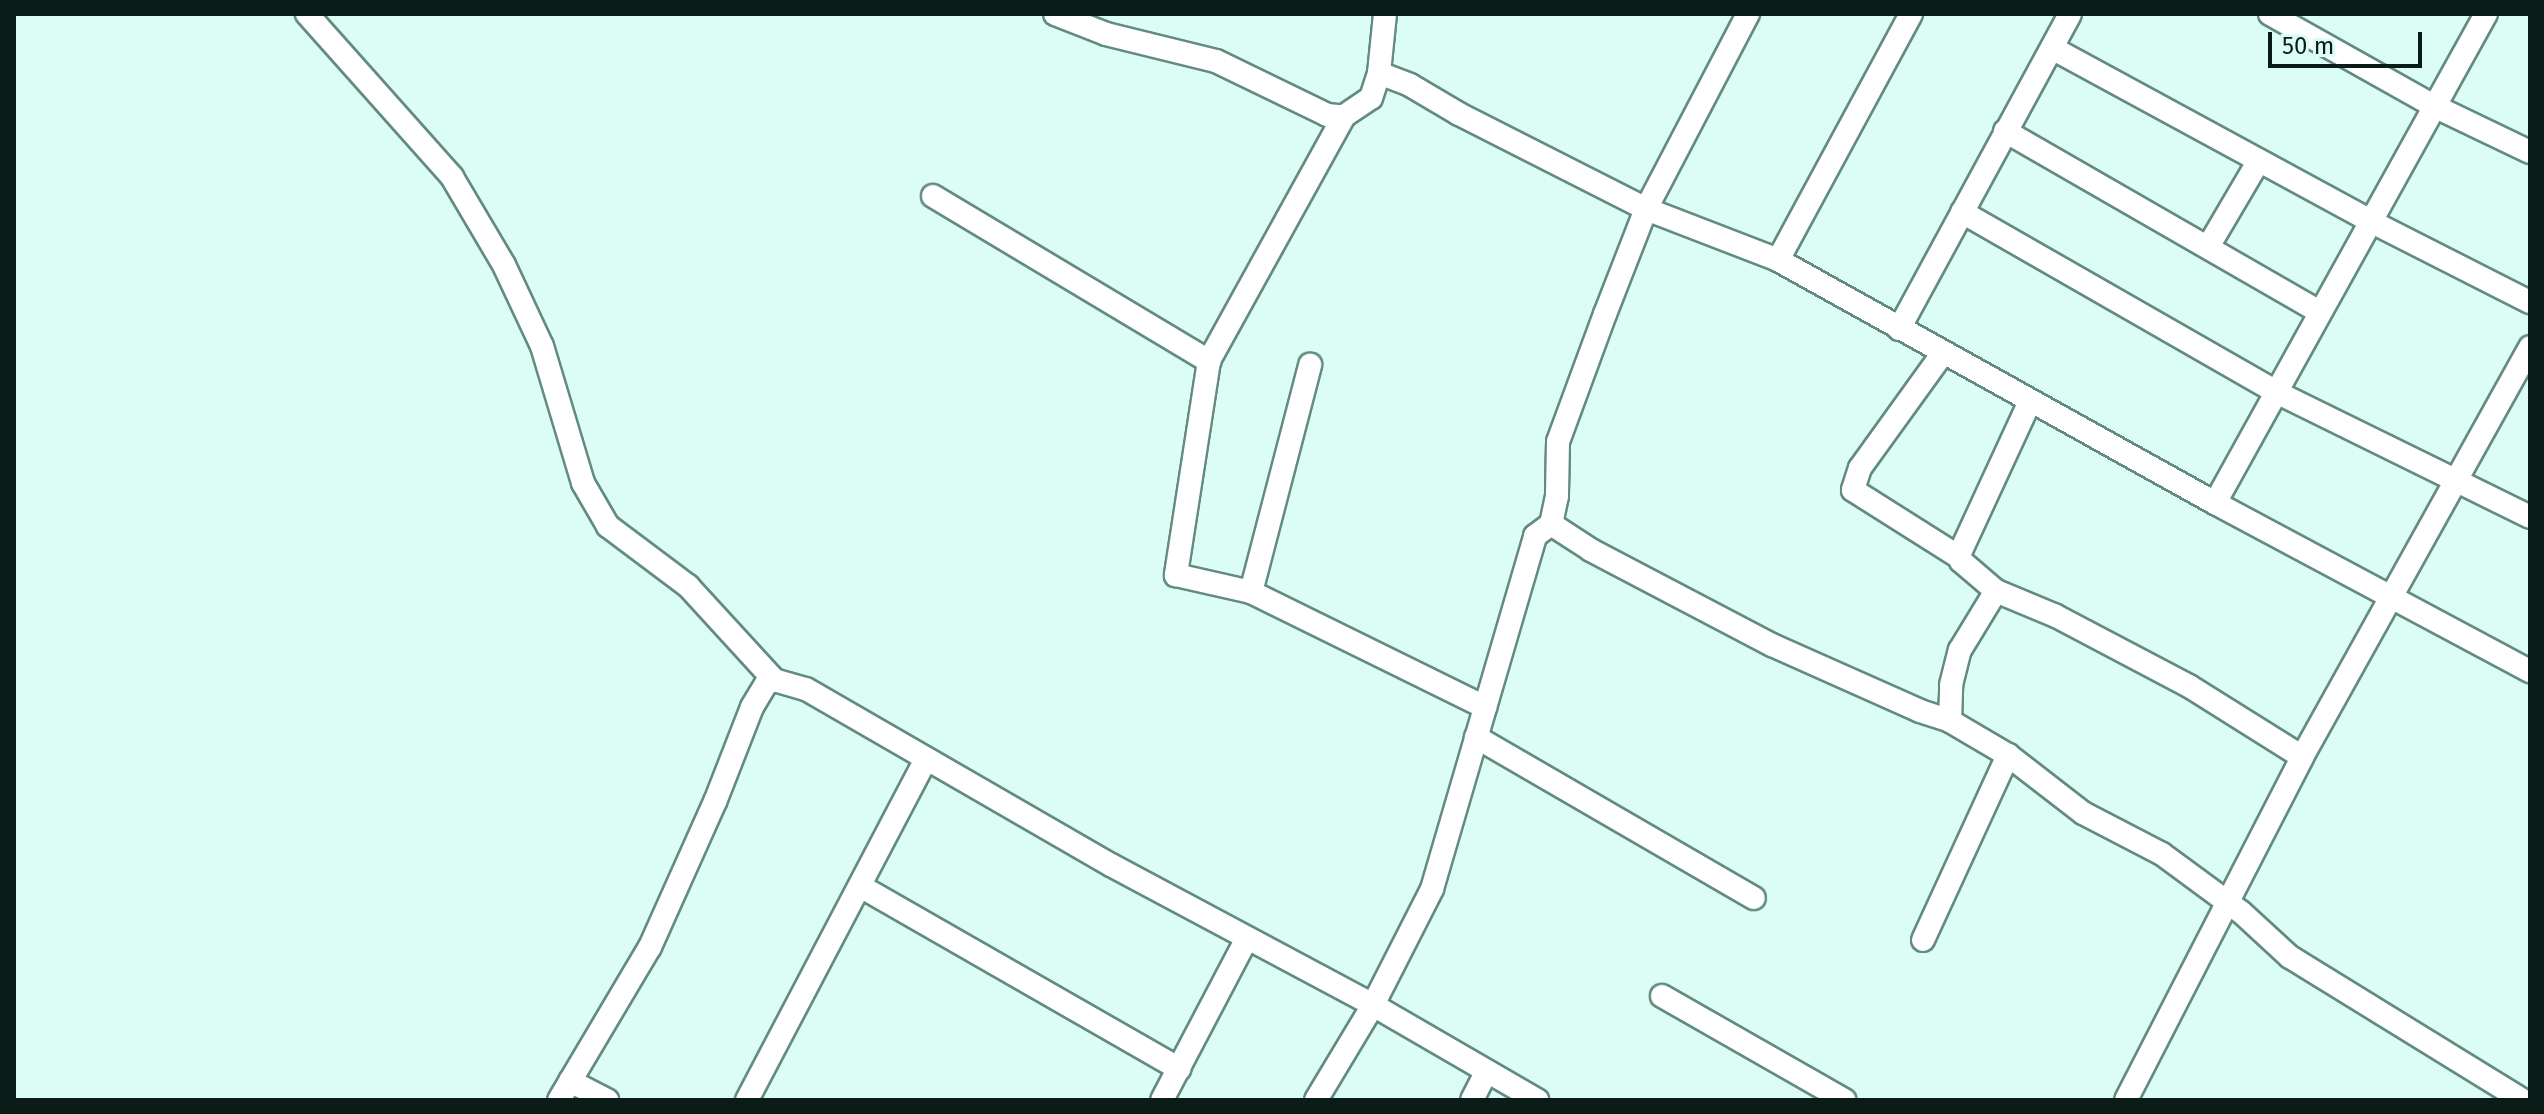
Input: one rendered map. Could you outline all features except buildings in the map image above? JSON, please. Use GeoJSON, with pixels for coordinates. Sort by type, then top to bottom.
{"type":"FeatureCollection","features":[{"type":"Feature","properties":{"kind":"street"},"geometry":{"type":"LineString","coordinates":[[307,14],[452,177],[504,265],[542,346],[583,483],[608,526],[688,586],[774,680]]}},
{"type":"Feature","properties":{"kind":"street"},"geometry":{"type":"LineString","coordinates":[[1055,14],[1106,34],[1216,61],[1327,115],[1344,116]]}},
{"type":"Feature","properties":{"kind":"street"},"geometry":{"type":"LineString","coordinates":[[1385,14],[1379,73],[1371,98],[1344,116],[1209,361],[1176,575],[1251,592],[1485,707]]}},
{"type":"Feature","properties":{"kind":"street"},"geometry":{"type":"LineString","coordinates":[[1316,1100],[1373,1005],[1432,889],[1535,536],[1551,524],[1557,496],[1558,442],[1646,209],[1748,14]]}},
{"type":"Feature","properties":{"kind":"street"},"geometry":{"type":"LineString","coordinates":[[1778,260],[1911,14]]}},
{"type":"Feature","properties":{"kind":"street"},"geometry":{"type":"LineString","coordinates":[[1899,329],[2070,14]]}},
{"type":"Feature","properties":{"kind":"street"},"geometry":{"type":"LineString","coordinates":[[2270,14],[2434,106],[2530,152]]}},
{"type":"Feature","properties":{"kind":"street"},"geometry":{"type":"LineString","coordinates":[[2215,503],[2486,14]]}},
{"type":"Feature","properties":{"kind":"street"},"geometry":{"type":"LineString","coordinates":[[2052,48],[2258,162],[2530,302]]}},
{"type":"Feature","properties":{"kind":"street"},"geometry":{"type":"LineString","coordinates":[[1379,73],[1410,85],[1459,114],[1646,209],[1778,260],[2215,503],[2530,671]]}},
{"type":"Feature","properties":{"kind":"street"},"geometry":{"type":"LineString","coordinates":[[2005,131],[2320,312]]}},
{"type":"Feature","properties":{"kind":"street"},"geometry":{"type":"LineString","coordinates":[[2208,247],[2258,162]]}},
{"type":"Feature","properties":{"kind":"street"},"geometry":{"type":"LineString","coordinates":[[933,196],[1209,361]]}},
{"type":"Feature","properties":{"kind":"street"},"geometry":{"type":"LineString","coordinates":[[1962,212],[2276,392],[2530,517]]}},
{"type":"Feature","properties":{"kind":"street"},"geometry":{"type":"LineString","coordinates":[[2126,1100],[2230,903],[2302,757],[2530,347]]}},
{"type":"Feature","properties":{"kind":"street"},"geometry":{"type":"LineString","coordinates":[[1943,353],[1860,468],[1853,490],[1959,557],[1996,591],[2056,616],[2189,686],[2302,757]]}},
{"type":"Feature","properties":{"kind":"street"},"geometry":{"type":"LineString","coordinates":[[1251,592],[1310,365]]}},
{"type":"Feature","properties":{"kind":"street"},"geometry":{"type":"LineString","coordinates":[[1959,557],[2030,401]]}},
{"type":"Feature","properties":{"kind":"street"},"geometry":{"type":"LineString","coordinates":[[1551,524],[1578,543],[1772,645],[1920,711],[1950,721],[2008,755],[2083,813],[2162,854],[2230,903],[2290,957],[2522,1100]]}},
{"type":"Feature","properties":{"kind":"street"},"geometry":{"type":"LineString","coordinates":[[1950,721],[1951,685],[1960,650],[1996,591]]}},
{"type":"Feature","properties":{"kind":"street"},"geometry":{"type":"LineString","coordinates":[[607,1100],[565,1091],[650,947],[715,802],[752,707],[766,684],[774,680],[795,683],[1246,940],[1373,1005],[1537,1100]]}},
{"type":"Feature","properties":{"kind":"street"},"geometry":{"type":"LineString","coordinates":[[1476,737],[1754,898]]}},
{"type":"Feature","properties":{"kind":"street"},"geometry":{"type":"LineString","coordinates":[[1923,940],[2008,755]]}},
{"type":"Feature","properties":{"kind":"street"},"geometry":{"type":"LineString","coordinates":[[747,1100],[926,759]]}},
{"type":"Feature","properties":{"kind":"street"},"geometry":{"type":"LineString","coordinates":[[860,886],[1179,1069]]}},
{"type":"Feature","properties":{"kind":"street"},"geometry":{"type":"LineString","coordinates":[[1162,1100],[1246,940]]}},
{"type":"Feature","properties":{"kind":"street"},"geometry":{"type":"LineString","coordinates":[[1662,996],[1844,1100]]}},
{"type":"Feature","properties":{"kind":"street"},"geometry":{"type":"LineString","coordinates":[[1472,1100],[1486,1072]]}}]}
